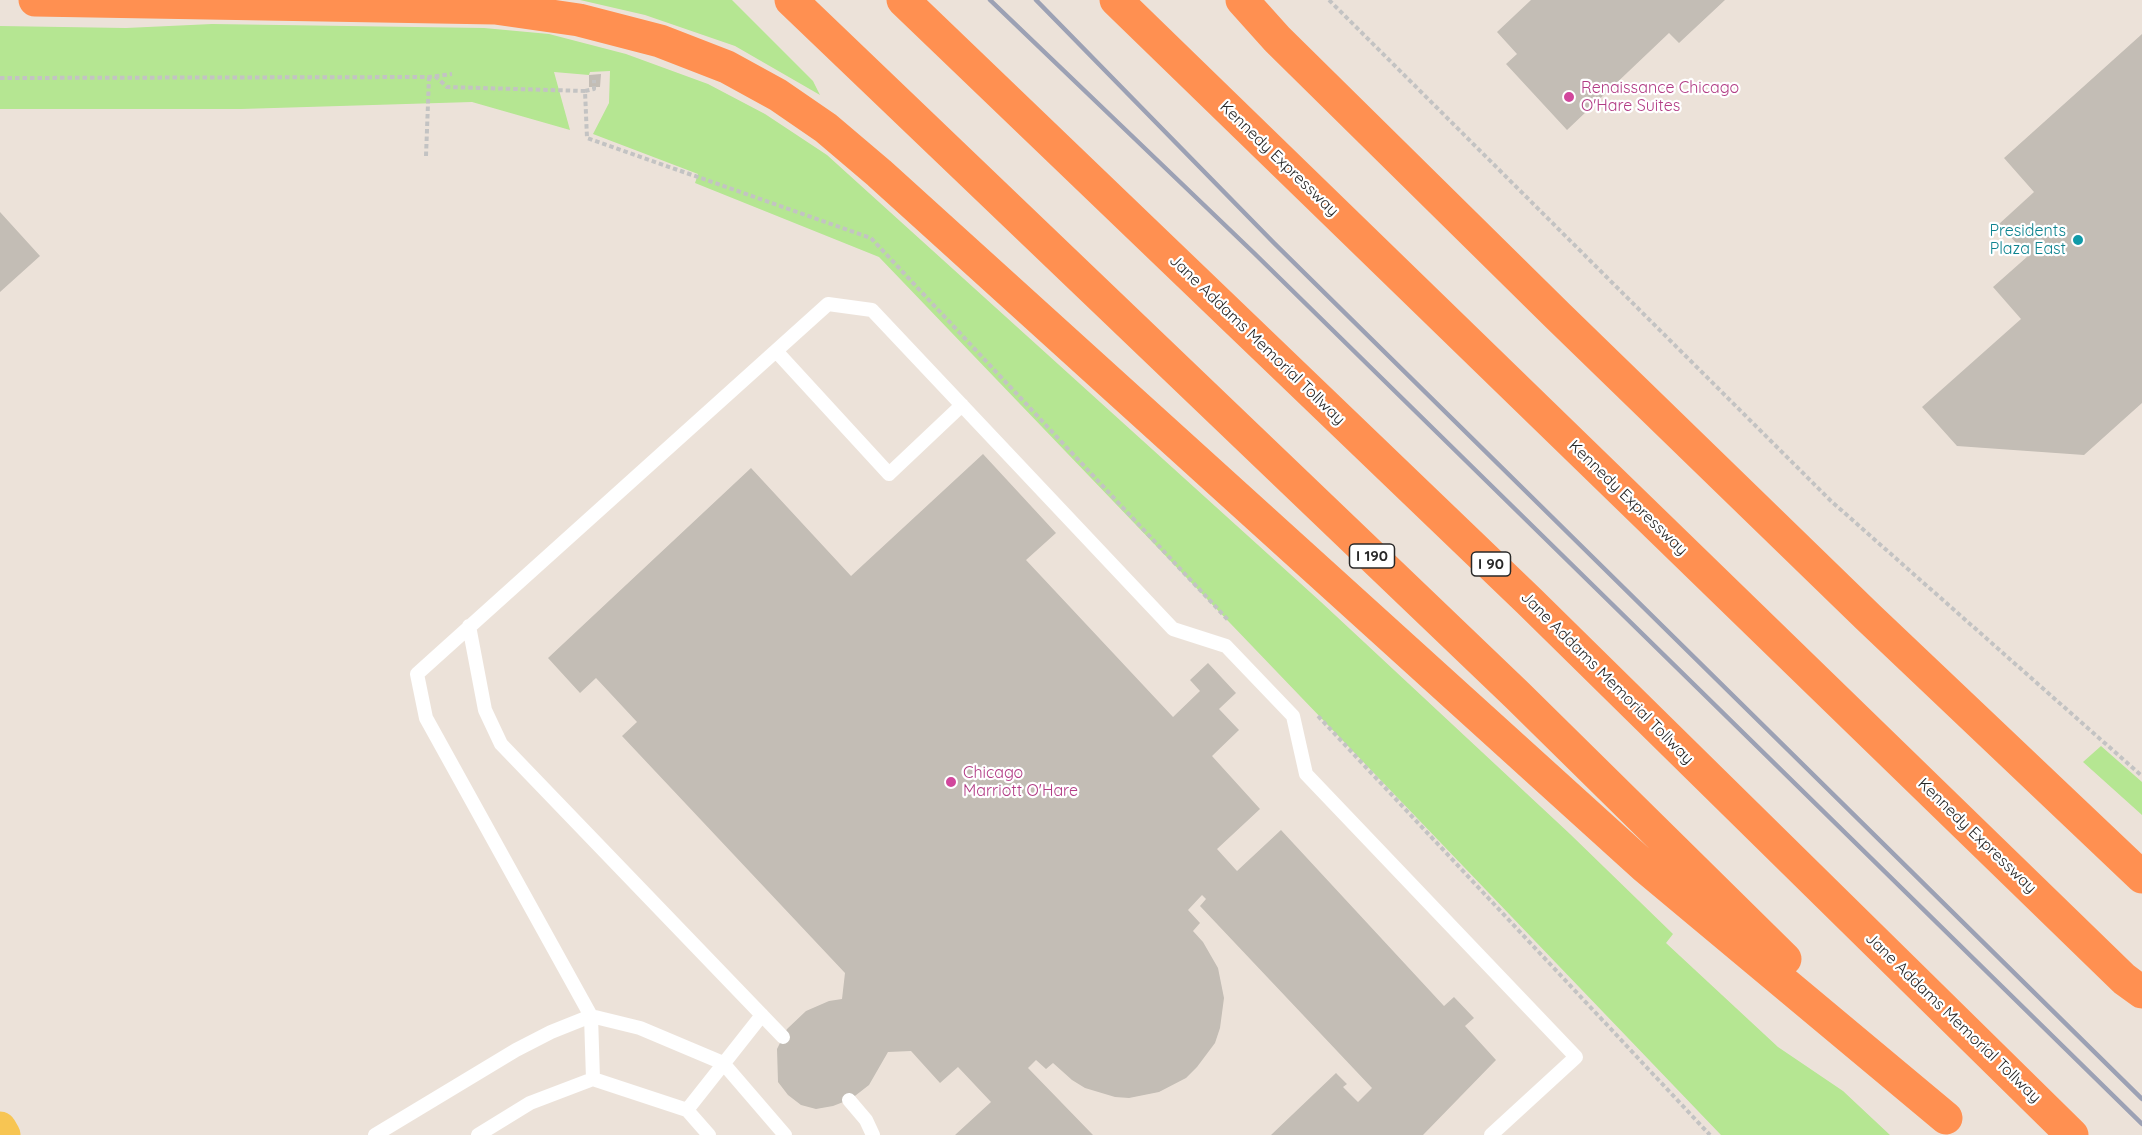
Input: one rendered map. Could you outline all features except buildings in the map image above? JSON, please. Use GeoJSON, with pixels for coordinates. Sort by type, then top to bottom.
{"type":"FeatureCollection","features":[{"type":"Feature","properties":{"kind":"highway"},"geometry":{"type":"LineString","coordinates":[[34,0],[495,8],[579,20],[660,41],[727,67],[778,95],[826,128],[879,173],[1644,866],[1955,1126]]}},
{"type":"Feature","properties":{"kind":"highway","name":"I 190"},"geometry":{"type":"LineString","coordinates":[[791,0],[1517,695],[1955,1126]]}},
{"type":"Feature","properties":{"kind":"highway","name":"Jane Addams Memorial Tollway"},"geometry":{"type":"LineString","coordinates":[[903,0],[1537,609],[2072,1135]]}},
{"type":"Feature","properties":{"kind":"highway","name":"Kennedy Expressway"},"geometry":{"type":"LineString","coordinates":[[1116,0],[2136,990]]}},
{"type":"Feature","properties":{"kind":"highway"},"geometry":{"type":"LineString","coordinates":[[1242,0],[1277,39],[1558,316],[1868,617],[2142,877]]}},
{"type":"Feature","properties":{"kind":"main road"},"geometry":{"type":"LineString","coordinates":[[0,1128],[4,1135]]}},
{"type":"Feature","properties":{"kind":"lane"},"geometry":{"type":"LineString","coordinates":[[593,1079],[591,1016],[426,718],[417,674],[828,304],[872,310],[1173,629],[1226,646],[1293,716],[1306,774],[1576,1057],[1491,1135]]}},
{"type":"Feature","properties":{"kind":"lane"},"geometry":{"type":"LineString","coordinates":[[776,351],[889,474],[962,405]]}},
{"type":"Feature","properties":{"kind":"lane"},"geometry":{"type":"LineString","coordinates":[[468,626],[485,710],[501,744],[783,1037]]}},
{"type":"Feature","properties":{"kind":"lane"},"geometry":{"type":"LineString","coordinates":[[687,1110],[762,1015]]}},
{"type":"Feature","properties":{"kind":"lane"},"geometry":{"type":"LineString","coordinates":[[375,1135],[516,1050],[551,1032],[591,1016],[640,1028],[723,1063],[785,1135]]}},
{"type":"Feature","properties":{"kind":"lane"},"geometry":{"type":"LineString","coordinates":[[478,1135],[530,1103],[593,1079],[687,1110],[709,1135]]}},
{"type":"Feature","properties":{"kind":"lane"},"geometry":{"type":"LineString","coordinates":[[849,1100],[866,1120],[873,1135]]}},
{"type":"Feature","properties":{"kind":"path"},"geometry":{"type":"LineString","coordinates":[[1329,0],[1831,501],[2142,776]]}},
{"type":"Feature","properties":{"kind":"path"},"geometry":{"type":"LineString","coordinates":[[0,78],[429,77],[452,74]]}},
{"type":"Feature","properties":{"kind":"path"},"geometry":{"type":"LineString","coordinates":[[426,156],[429,77]]}},
{"type":"Feature","properties":{"kind":"path"},"geometry":{"type":"LineString","coordinates":[[585,91],[594,89],[594,80]]}},
{"type":"Feature","properties":{"kind":"green space"},"geometry":{"type":"Polygon","coordinates":[[[580,0],[732,0],[813,81],[820,95],[735,46],[645,15],[580,0]]]}},
{"type":"Feature","properties":{"kind":"green space"},"geometry":{"type":"Polygon","coordinates":[[[212,24],[484,28],[549,34],[626,54],[708,84],[765,114],[827,155],[1321,602],[1570,834],[1673,934],[1666,943],[1778,1047],[1843,1091],[1890,1135],[1721,1135],[879,257],[695,183],[698,174],[593,134],[609,103],[610,71],[590,72],[589,75],[554,72],[570,130],[472,102],[241,109],[0,109],[0,26],[126,28],[212,24]]]}},
{"type":"Feature","properties":{"kind":"green space"},"geometry":{"type":"Polygon","coordinates":[[[2101,746],[2142,782],[2142,815],[2083,762],[2101,746]]]}},
{"type":"Feature","properties":{"kind":"railway"},"geometry":{"type":"LineString","coordinates":[[990,0],[1254,253],[2142,1124]]}},
{"type":"Feature","properties":{"kind":"railway"},"geometry":{"type":"LineString","coordinates":[[1036,0],[1274,243],[2142,1099]]}},
{"type":"Feature","properties":{"kind":"place","name":"Renaissance Chicago O'Hare Suites"},"geometry":{"type":"Point","coordinates":[1569,97]}},
{"type":"Feature","properties":{"kind":"place","name":"Presidents Plaza East"},"geometry":{"type":"Point","coordinates":[2078,240]}},
{"type":"Feature","properties":{"kind":"place","name":"Chicago Marriott O'Hare"},"geometry":{"type":"Point","coordinates":[951,782]}}]}
